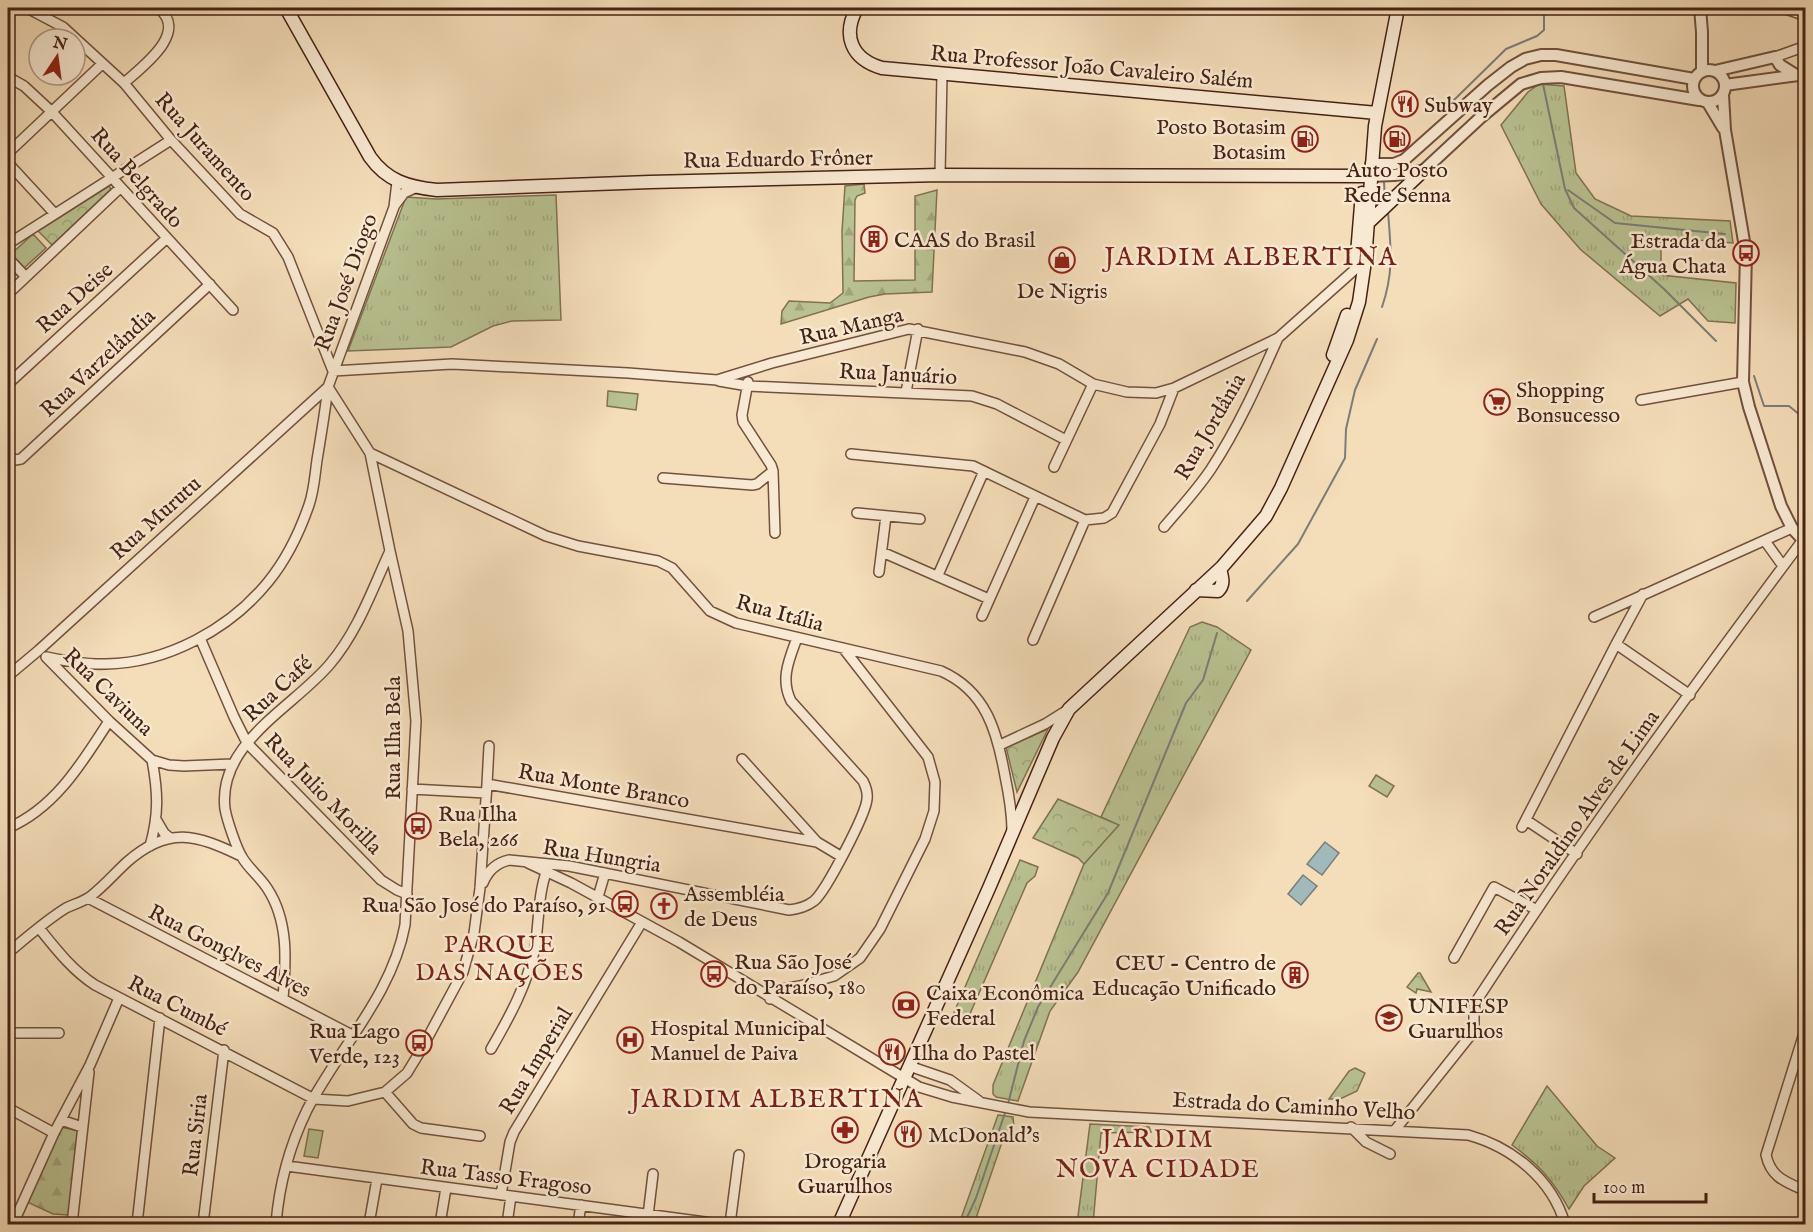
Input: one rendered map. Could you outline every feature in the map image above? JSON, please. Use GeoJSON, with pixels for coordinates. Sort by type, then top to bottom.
{"type":"FeatureCollection","features":[{"type":"Feature","properties":{"kind":"main road","name":"Rua Eduardo Frôner"},"geometry":{"type":"LineString","coordinates":[[286,8],[370,157],[384,173],[397,182],[415,188],[437,190],[940,175],[1368,172]]}},
{"type":"Feature","properties":{"kind":"main road","name":"Rua Professor João Cavaleiro Salém"},"geometry":{"type":"LineString","coordinates":[[857,8],[849,28],[854,50],[870,64],[882,68],[1373,113]]}},
{"type":"Feature","properties":{"kind":"main road"},"geometry":{"type":"LineString","coordinates":[[839,1224],[1053,738],[1069,709],[1220,569],[1266,516],[1281,488],[1347,340],[1359,302],[1373,113],[1392,8]]}},
{"type":"Feature","properties":{"kind":"main road"},"geometry":{"type":"LineString","coordinates":[[1373,113],[1398,8]]}},
{"type":"Feature","properties":{"kind":"main road"},"geometry":{"type":"LineString","coordinates":[[1368,223],[1423,171]]}},
{"type":"Feature","properties":{"kind":"main road"},"geometry":{"type":"LineString","coordinates":[[1012,834],[1023,794],[1057,716],[1071,696],[1245,535],[1266,508],[1328,367],[1354,296],[1368,223],[1368,172]]}},
{"type":"Feature","properties":{"kind":"street","name":"Rua Juramento"},"geometry":{"type":"LineString","coordinates":[[27,8],[63,27],[124,83],[171,140],[240,214],[265,227],[277,237],[288,257],[333,370]]}},
{"type":"Feature","properties":{"kind":"street"},"geometry":{"type":"LineString","coordinates":[[124,83],[156,54],[165,41],[169,30],[167,19],[158,8]]}},
{"type":"Feature","properties":{"kind":"street"},"geometry":{"type":"LineString","coordinates":[[1700,8],[1706,73],[1692,88],[1725,130]]}},
{"type":"Feature","properties":{"kind":"street"},"geometry":{"type":"LineString","coordinates":[[1783,8],[1806,16]]}},
{"type":"Feature","properties":{"kind":"street"},"geometry":{"type":"LineString","coordinates":[[1368,172],[1404,160],[1488,85],[1525,59],[1556,54],[1669,75],[1706,73],[1777,60],[1806,46]]}},
{"type":"Feature","properties":{"kind":"street"},"geometry":{"type":"LineString","coordinates":[[1777,60],[1801,75]]}},
{"type":"Feature","properties":{"kind":"street"},"geometry":{"type":"LineString","coordinates":[[1368,172],[1394,175],[1423,171],[1480,118],[1521,84],[1529,81],[1561,76],[1714,102],[1724,90],[1771,72],[1777,60]]}},
{"type":"Feature","properties":{"kind":"street"},"geometry":{"type":"LineString","coordinates":[[8,153],[102,64]]}},
{"type":"Feature","properties":{"kind":"street"},"geometry":{"type":"LineString","coordinates":[[1706,73],[1722,76],[1725,130],[1746,253],[1743,382],[1781,506],[1792,528],[1804,542]]}},
{"type":"Feature","properties":{"kind":"street"},"geometry":{"type":"LineString","coordinates":[[940,175],[942,74]]}},
{"type":"Feature","properties":{"kind":"street"},"geometry":{"type":"LineString","coordinates":[[1665,95],[1669,75]]}},
{"type":"Feature","properties":{"kind":"street"},"geometry":{"type":"LineString","coordinates":[[1744,82],[1801,75]]}},
{"type":"Feature","properties":{"kind":"street","name":"Rua Belgrado"},"geometry":{"type":"LineString","coordinates":[[8,77],[24,86],[52,112],[233,310]]}},
{"type":"Feature","properties":{"kind":"street"},"geometry":{"type":"LineString","coordinates":[[8,244],[171,140]]}},
{"type":"Feature","properties":{"kind":"street"},"geometry":{"type":"LineString","coordinates":[[8,163],[55,214]]}},
{"type":"Feature","properties":{"kind":"street","name":"Rua José Diogo"},"geometry":{"type":"LineString","coordinates":[[333,370],[394,207],[397,182]]}},
{"type":"Feature","properties":{"kind":"street"},"geometry":{"type":"LineString","coordinates":[[8,294],[120,188]]}},
{"type":"Feature","properties":{"kind":"street","name":"Rua José Diogo"},"geometry":{"type":"LineString","coordinates":[[394,207],[405,194],[415,188]]}},
{"type":"Feature","properties":{"kind":"street","name":"Rua Deise"},"geometry":{"type":"LineString","coordinates":[[8,384],[167,238]]}},
{"type":"Feature","properties":{"kind":"street"},"geometry":{"type":"LineString","coordinates":[[8,258],[26,277]]}},
{"type":"Feature","properties":{"kind":"street","name":"Rua Manga"},"geometry":{"type":"LineString","coordinates":[[333,370],[452,364],[717,380],[909,329],[918,329],[1034,355],[1059,364],[1094,384],[1142,393],[1156,393],[1174,388],[1278,338],[1360,265]]}},
{"type":"Feature","properties":{"kind":"street","name":"Rua Varzelândia"},"geometry":{"type":"LineString","coordinates":[[8,456],[15,460],[21,459],[210,284]]}},
{"type":"Feature","properties":{"kind":"street"},"geometry":{"type":"LineString","coordinates":[[906,392],[918,329]]}},
{"type":"Feature","properties":{"kind":"street","name":"Rua Jordânia"},"geometry":{"type":"LineString","coordinates":[[1164,527],[1210,471],[1248,406],[1278,338]]}},
{"type":"Feature","properties":{"kind":"street"},"geometry":{"type":"LineString","coordinates":[[328,387],[333,370]]}},
{"type":"Feature","properties":{"kind":"street"},"geometry":{"type":"LineString","coordinates":[[748,370],[743,422],[773,471],[775,533]]}},
{"type":"Feature","properties":{"kind":"street","name":"Rua Januário"},"geometry":{"type":"LineString","coordinates":[[717,380],[748,386],[906,392],[985,399],[1066,440]]}},
{"type":"Feature","properties":{"kind":"street"},"geometry":{"type":"LineString","coordinates":[[1641,400],[1743,382]]}},
{"type":"Feature","properties":{"kind":"street"},"geometry":{"type":"LineString","coordinates":[[1054,467],[1094,384]]}},
{"type":"Feature","properties":{"kind":"street","name":"Rua José Diogo"},"geometry":{"type":"LineString","coordinates":[[46,657],[77,663],[134,662],[200,638],[227,621],[250,602],[269,581],[299,530],[310,502],[328,387]]}},
{"type":"Feature","properties":{"kind":"street","name":"Rua Ilha Bela"},"geometry":{"type":"LineString","coordinates":[[276,1224],[287,1166],[297,1134],[314,1099],[354,1036],[394,965],[401,945],[407,894],[416,721],[408,631],[370,453],[328,387]]}},
{"type":"Feature","properties":{"kind":"street","name":"Rua Murutu"},"geometry":{"type":"LineString","coordinates":[[8,676],[328,387]]}},
{"type":"Feature","properties":{"kind":"street"},"geometry":{"type":"LineString","coordinates":[[851,454],[973,466],[1085,520],[1104,518],[1112,513],[1160,424],[1174,388]]}},
{"type":"Feature","properties":{"kind":"street","name":"Rua Itália"},"geometry":{"type":"LineString","coordinates":[[370,453],[546,536],[578,546],[658,561],[672,568],[710,611],[736,623],[940,671],[957,678],[980,702],[992,720],[1000,745],[1012,811],[1012,834]]}},
{"type":"Feature","properties":{"kind":"street"},"geometry":{"type":"LineString","coordinates":[[663,478],[752,485],[757,484],[773,471]]}},
{"type":"Feature","properties":{"kind":"street"},"geometry":{"type":"LineString","coordinates":[[938,575],[984,471]]}},
{"type":"Feature","properties":{"kind":"street"},"geometry":{"type":"LineString","coordinates":[[982,616],[1035,497]]}},
{"type":"Feature","properties":{"kind":"street"},"geometry":{"type":"LineString","coordinates":[[857,513],[920,519]]}},
{"type":"Feature","properties":{"kind":"street"},"geometry":{"type":"LineString","coordinates":[[879,572],[886,516]]}},
{"type":"Feature","properties":{"kind":"street"},"geometry":{"type":"LineString","coordinates":[[1033,640],[1085,520]]}},
{"type":"Feature","properties":{"kind":"street"},"geometry":{"type":"LineString","coordinates":[[1594,617],[1792,528]]}},
{"type":"Feature","properties":{"kind":"street"},"geometry":{"type":"LineString","coordinates":[[1765,541],[1783,567]]}},
{"type":"Feature","properties":{"kind":"street","name":"Rua Noraldino Alves de Lima"},"geometry":{"type":"LineString","coordinates":[[1395,1130],[1474,1031],[1474,1007],[1477,1000],[1537,910],[1690,695],[1783,567],[1804,542]]}},
{"type":"Feature","properties":{"kind":"street","name":"Rua Café"},"geometry":{"type":"LineString","coordinates":[[232,764],[247,743],[330,664],[363,613],[390,551]]}},
{"type":"Feature","properties":{"kind":"street"},"geometry":{"type":"LineString","coordinates":[[882,552],[990,599]]}},
{"type":"Feature","properties":{"kind":"street"},"geometry":{"type":"LineString","coordinates":[[375,583],[394,569]]}},
{"type":"Feature","properties":{"kind":"street"},"geometry":{"type":"LineString","coordinates":[[1577,854],[1524,824],[1643,594]]}},
{"type":"Feature","properties":{"kind":"street","name":"Rua Julio Morilla"},"geometry":{"type":"LineString","coordinates":[[200,638],[247,743],[381,880],[407,894]]}},
{"type":"Feature","properties":{"kind":"street","name":"Rua Hungria"},"geometry":{"type":"LineString","coordinates":[[480,888],[486,874],[501,862],[509,860],[569,866],[781,908],[798,909],[817,899],[842,857],[865,808],[867,790],[863,781],[791,701],[786,692],[786,673],[797,638]]}},
{"type":"Feature","properties":{"kind":"street"},"geometry":{"type":"LineString","coordinates":[[1616,644],[1690,695]]}},
{"type":"Feature","properties":{"kind":"street"},"geometry":{"type":"LineString","coordinates":[[770,999],[776,990],[834,976],[860,958],[880,929],[925,839],[934,811],[935,782],[928,757],[843,648]]}},
{"type":"Feature","properties":{"kind":"street","name":"Rua Caviuna"},"geometry":{"type":"LineString","coordinates":[[39,650],[109,721],[152,759]]}},
{"type":"Feature","properties":{"kind":"street"},"geometry":{"type":"LineString","coordinates":[[1000,745],[1045,724],[1069,709]]}},
{"type":"Feature","properties":{"kind":"street"},"geometry":{"type":"LineString","coordinates":[[9,826],[32,815],[53,798],[71,778],[109,721]]}},
{"type":"Feature","properties":{"kind":"street"},"geometry":{"type":"LineString","coordinates":[[412,789],[487,789],[489,746]]}},
{"type":"Feature","properties":{"kind":"street"},"geometry":{"type":"LineString","coordinates":[[150,846],[156,821],[158,798],[152,759],[169,765],[232,764],[227,787],[226,811],[241,856],[268,889],[277,906],[282,924],[285,962],[283,999]]}},
{"type":"Feature","properties":{"kind":"street"},"geometry":{"type":"LineString","coordinates":[[742,759],[817,842],[842,857]]}},
{"type":"Feature","properties":{"kind":"street"},"geometry":{"type":"LineString","coordinates":[[155,779],[162,768],[169,765]]}},
{"type":"Feature","properties":{"kind":"street"},"geometry":{"type":"LineString","coordinates":[[206,765],[221,772],[227,787]]}},
{"type":"Feature","properties":{"kind":"street","name":"Rua Monte Branco"},"geometry":{"type":"LineString","coordinates":[[385,1092],[407,1073],[463,972],[474,933],[480,888],[487,789],[817,842]]}},
{"type":"Feature","properties":{"kind":"street"},"geometry":{"type":"LineString","coordinates":[[156,821],[164,834],[170,838]]}},
{"type":"Feature","properties":{"kind":"street"},"geometry":{"type":"LineString","coordinates":[[214,843],[225,841],[232,831]]}},
{"type":"Feature","properties":{"kind":"street"},"geometry":{"type":"LineString","coordinates":[[8,953],[67,908],[88,898],[127,861],[150,846],[170,838],[189,837],[214,843],[241,856]]}},
{"type":"Feature","properties":{"kind":"street","name":"Estrada do Caminho Velho"},"geometry":{"type":"LineString","coordinates":[[528,863],[548,870],[642,922],[919,1087],[952,1097],[1013,1110],[1253,1128],[1351,1127],[1468,1135],[1498,1146],[1514,1155],[1543,1182],[1553,1197],[1565,1224]]}},
{"type":"Feature","properties":{"kind":"street"},"geometry":{"type":"LineString","coordinates":[[491,1049],[521,995],[529,970],[539,921],[544,879],[548,870]]}},
{"type":"Feature","properties":{"kind":"street"},"geometry":{"type":"LineString","coordinates":[[598,897],[605,873]]}},
{"type":"Feature","properties":{"kind":"street"},"geometry":{"type":"LineString","coordinates":[[381,880],[406,909]]}},
{"type":"Feature","properties":{"kind":"street"},"geometry":{"type":"LineString","coordinates":[[1454,958],[1494,886],[1537,910]]}},
{"type":"Feature","properties":{"kind":"street","name":"Rua Gonçlves Alves"},"geometry":{"type":"LineString","coordinates":[[88,898],[354,1036]]}},
{"type":"Feature","properties":{"kind":"street","name":"Rua Imperial"},"geometry":{"type":"LineString","coordinates":[[507,1224],[506,1196],[510,1142],[514,1132],[642,922]]}},
{"type":"Feature","properties":{"kind":"street","name":"Rua Cumbé"},"geometry":{"type":"LineString","coordinates":[[39,928],[81,976],[314,1099]]}},
{"type":"Feature","properties":{"kind":"street"},"geometry":{"type":"LineString","coordinates":[[13,1224],[54,1133],[90,1065],[119,998]]}},
{"type":"Feature","properties":{"kind":"street"},"geometry":{"type":"LineString","coordinates":[[137,1224],[160,1018]]}},
{"type":"Feature","properties":{"kind":"street"},"geometry":{"type":"LineString","coordinates":[[1806,1027],[1766,1155],[1769,1168],[1779,1178],[1806,1191]]}},
{"type":"Feature","properties":{"kind":"street"},"geometry":{"type":"LineString","coordinates":[[8,1033],[59,1033]]}},
{"type":"Feature","properties":{"kind":"street","name":"Rua Siria"},"geometry":{"type":"LineString","coordinates":[[203,1224],[224,1050]]}},
{"type":"Feature","properties":{"kind":"street"},"geometry":{"type":"LineString","coordinates":[[72,1224],[90,1065]]}},
{"type":"Feature","properties":{"kind":"street","name":"Estrada do Caminho Velho"},"geometry":{"type":"LineString","coordinates":[[909,1066],[950,1080],[981,1103]]}},
{"type":"Feature","properties":{"kind":"street"},"geometry":{"type":"LineString","coordinates":[[314,1099],[348,1101],[385,1092],[413,1124],[421,1128],[480,1136]]}},
{"type":"Feature","properties":{"kind":"street"},"geometry":{"type":"LineString","coordinates":[[8,1108],[54,1133]]}},
{"type":"Feature","properties":{"kind":"street"},"geometry":{"type":"LineString","coordinates":[[61,1120],[82,1126]]}},
{"type":"Feature","properties":{"kind":"street"},"geometry":{"type":"LineString","coordinates":[[1351,1127],[1366,1142],[1390,1154]]}},
{"type":"Feature","properties":{"kind":"street"},"geometry":{"type":"LineString","coordinates":[[730,1224],[739,1155]]}},
{"type":"Feature","properties":{"kind":"street","name":"Rua Tasso Fragoso"},"geometry":{"type":"LineString","coordinates":[[287,1166],[581,1206],[648,1220],[720,1224]]}},
{"type":"Feature","properties":{"kind":"street"},"geometry":{"type":"LineString","coordinates":[[648,1220],[653,1174]]}},
{"type":"Feature","properties":{"kind":"street"},"geometry":{"type":"LineString","coordinates":[[369,1224],[377,1179]]}},
{"type":"Feature","properties":{"kind":"street"},"geometry":{"type":"LineString","coordinates":[[440,1224],[446,1188]]}},
{"type":"Feature","properties":{"kind":"street"},"geometry":{"type":"LineString","coordinates":[[578,1224],[581,1206]]}},
{"type":"Feature","properties":{"kind":"green space"},"geometry":{"type":"Polygon","coordinates":[[[1539,84],[1564,86],[1576,173],[1595,199],[1631,216],[1730,221],[1733,243],[1661,237],[1661,275],[1736,283],[1735,323],[1708,321],[1688,299],[1660,316],[1580,249],[1541,204],[1501,125],[1528,92],[1539,84]]]}},
{"type":"Feature","properties":{"kind":"green space"},"geometry":{"type":"Polygon","coordinates":[[[864,184],[865,193],[857,196],[855,200],[854,281],[915,280],[915,196],[937,190],[932,292],[869,297],[781,324],[782,311],[789,301],[830,303],[843,293],[842,231],[845,186],[864,184]]]}},
{"type":"Feature","properties":{"kind":"green space"},"geometry":{"type":"Polygon","coordinates":[[[109,186],[111,189],[52,245],[38,231],[109,186]]]}},
{"type":"Feature","properties":{"kind":"green space"},"geometry":{"type":"Polygon","coordinates":[[[556,195],[561,320],[512,321],[493,326],[451,347],[348,351],[406,197],[436,199],[556,195]]]}},
{"type":"Feature","properties":{"kind":"green space"},"geometry":{"type":"Polygon","coordinates":[[[33,234],[46,248],[23,269],[10,255],[33,234]]]}},
{"type":"Feature","properties":{"kind":"green space"},"geometry":{"type":"Polygon","coordinates":[[[608,391],[638,394],[636,410],[607,406],[608,391]]]}},
{"type":"Feature","properties":{"kind":"green space"},"geometry":{"type":"Polygon","coordinates":[[[1202,622],[1217,627],[1251,650],[1078,972],[1050,1011],[1018,1101],[996,1097],[993,1094],[993,1085],[1084,864],[1118,825],[1101,817],[1190,627],[1202,622]]]}},
{"type":"Feature","properties":{"kind":"green space"},"geometry":{"type":"Polygon","coordinates":[[[1048,729],[1017,792],[1006,747],[1048,729]]]}},
{"type":"Feature","properties":{"kind":"green space"},"geometry":{"type":"Polygon","coordinates":[[[1376,775],[1394,786],[1387,797],[1369,786],[1376,775]]]}},
{"type":"Feature","properties":{"kind":"green space"},"geometry":{"type":"Polygon","coordinates":[[[1058,799],[1119,825],[1084,864],[1078,858],[1033,838],[1058,799]]]}},
{"type":"Feature","properties":{"kind":"green space"},"geometry":{"type":"Polygon","coordinates":[[[1020,860],[1038,867],[1035,876],[1027,883],[966,1023],[952,1017],[1020,860]]]}},
{"type":"Feature","properties":{"kind":"green space"},"geometry":{"type":"Polygon","coordinates":[[[1418,973],[1431,992],[1417,989],[1416,993],[1407,987],[1418,973]]]}},
{"type":"Feature","properties":{"kind":"green space"},"geometry":{"type":"Polygon","coordinates":[[[1355,1068],[1365,1073],[1357,1091],[1340,1099],[1329,1099],[1349,1071],[1355,1068]]]}},
{"type":"Feature","properties":{"kind":"green space"},"geometry":{"type":"Polygon","coordinates":[[[1547,1086],[1597,1146],[1615,1158],[1584,1186],[1569,1209],[1544,1173],[1512,1145],[1547,1086]]]}},
{"type":"Feature","properties":{"kind":"green space"},"geometry":{"type":"Polygon","coordinates":[[[998,1115],[1013,1117],[1014,1127],[1001,1145],[974,1224],[959,1224],[998,1115]]]}},
{"type":"Feature","properties":{"kind":"green space"},"geometry":{"type":"Polygon","coordinates":[[[1090,1124],[1149,1127],[1151,1132],[1101,1133],[1093,1224],[1077,1224],[1090,1124]]]}},
{"type":"Feature","properties":{"kind":"green space"},"geometry":{"type":"Polygon","coordinates":[[[60,1127],[80,1131],[69,1215],[53,1214],[27,1202],[60,1127]]]}},
{"type":"Feature","properties":{"kind":"green space"},"geometry":{"type":"Polygon","coordinates":[[[309,1129],[323,1131],[318,1158],[304,1156],[309,1129]]]}},
{"type":"Feature","properties":{"kind":"water"},"geometry":{"type":"Polygon","coordinates":[[[1325,842],[1339,853],[1322,875],[1307,864],[1325,842]]]}},
{"type":"Feature","properties":{"kind":"water"},"geometry":{"type":"Polygon","coordinates":[[[1303,875],[1317,886],[1301,905],[1288,894],[1303,875]]]}},
{"type":"Feature","properties":{"kind":"waterway"},"geometry":{"type":"LineString","coordinates":[[1454,100],[1506,49],[1537,36],[1544,30],[1544,8]]}},
{"type":"Feature","properties":{"kind":"waterway"},"geometry":{"type":"LineString","coordinates":[[1543,84],[1565,189],[1574,208],[1664,289],[1716,341]]}},
{"type":"Feature","properties":{"kind":"waterway"},"geometry":{"type":"LineString","coordinates":[[1384,182],[1385,199]]}},
{"type":"Feature","properties":{"kind":"waterway"},"geometry":{"type":"LineString","coordinates":[[1568,190],[1615,223],[1725,234]]}},
{"type":"Feature","properties":{"kind":"waterway"},"geometry":{"type":"LineString","coordinates":[[1382,307],[1390,271],[1388,212]]}},
{"type":"Feature","properties":{"kind":"waterway"},"geometry":{"type":"LineString","coordinates":[[1247,601],[1298,544],[1345,458],[1346,429],[1355,390],[1377,339]]}},
{"type":"Feature","properties":{"kind":"waterway"},"geometry":{"type":"LineString","coordinates":[[1754,376],[1764,406],[1789,406],[1800,415],[1806,416]]}},
{"type":"Feature","properties":{"kind":"waterway"},"geometry":{"type":"LineString","coordinates":[[1008,1104],[1024,1041],[1038,1007],[1108,893],[1186,703],[1203,680],[1217,633]]}},
{"type":"Feature","properties":{"kind":"waterway"},"geometry":{"type":"LineString","coordinates":[[964,1224],[976,1198],[1006,1110]]}},
{"type":"Feature","properties":{"kind":"place","name":"Subway"},"geometry":{"type":"Point","coordinates":[1405,104]}},
{"type":"Feature","properties":{"kind":"place","name":"Posto Botasim Botasim"},"geometry":{"type":"Point","coordinates":[1305,139]}},
{"type":"Feature","properties":{"kind":"place","name":"Auto Posto Rede Senna"},"geometry":{"type":"Point","coordinates":[1397,139]}},
{"type":"Feature","properties":{"kind":"place","name":"CAAS do Brasil"},"geometry":{"type":"Point","coordinates":[874,239]}},
{"type":"Feature","properties":{"kind":"place","name":"Estrada da Água Chata"},"geometry":{"type":"Point","coordinates":[1746,253]}},
{"type":"Feature","properties":{"kind":"place","name":"De Nigris"},"geometry":{"type":"Point","coordinates":[1062,260]}},
{"type":"Feature","properties":{"kind":"place","name":"Shopping Bonsucesso"},"geometry":{"type":"Point","coordinates":[1497,402]}},
{"type":"Feature","properties":{"kind":"place","name":"Rua Ilha Bela, 266"},"geometry":{"type":"Point","coordinates":[418,826]}},
{"type":"Feature","properties":{"kind":"place","name":"Rua São José do Paraíso, 91"},"geometry":{"type":"Point","coordinates":[625,904]}},
{"type":"Feature","properties":{"kind":"place","name":"Assembléia de Deus"},"geometry":{"type":"Point","coordinates":[664,906]}},
{"type":"Feature","properties":{"kind":"place","name":"Rua São José do Paraíso, 180"},"geometry":{"type":"Point","coordinates":[714,974]}},
{"type":"Feature","properties":{"kind":"place","name":"CEU - Centro de Educação Unificado"},"geometry":{"type":"Point","coordinates":[1295,975]}},
{"type":"Feature","properties":{"kind":"place","name":"Caixa Econômica Federal"},"geometry":{"type":"Point","coordinates":[906,1005]}},
{"type":"Feature","properties":{"kind":"place","name":"UNIFESP Guarulhos"},"geometry":{"type":"Point","coordinates":[1389,1018]}},
{"type":"Feature","properties":{"kind":"place","name":"Hospital Municipal Manuel de Paiva"},"geometry":{"type":"Point","coordinates":[630,1040]}},
{"type":"Feature","properties":{"kind":"place","name":"Rua Lago Verde, 123"},"geometry":{"type":"Point","coordinates":[419,1043]}},
{"type":"Feature","properties":{"kind":"place","name":"Ilha do Pastel"},"geometry":{"type":"Point","coordinates":[892,1052]}},
{"type":"Feature","properties":{"kind":"place","name":"Drogaria Guarulhos"},"geometry":{"type":"Point","coordinates":[845,1130]}},
{"type":"Feature","properties":{"kind":"place","name":"McDonald's"},"geometry":{"type":"Point","coordinates":[908,1134]}},
{"type":"Feature","properties":{"kind":"district","name":"JARDIM ALBERTINA"},"geometry":{"type":"Point","coordinates":[1251,256]}},
{"type":"Feature","properties":{"kind":"district","name":"PARQUE DAS NAÇÕES"},"geometry":{"type":"Point","coordinates":[500,958]}},
{"type":"Feature","properties":{"kind":"district","name":"JARDIM ALBERTINA"},"geometry":{"type":"Point","coordinates":[777,1098]}},
{"type":"Feature","properties":{"kind":"district","name":"JARDIM NOVA CIDADE"},"geometry":{"type":"Point","coordinates":[1158,1153]}}]}
